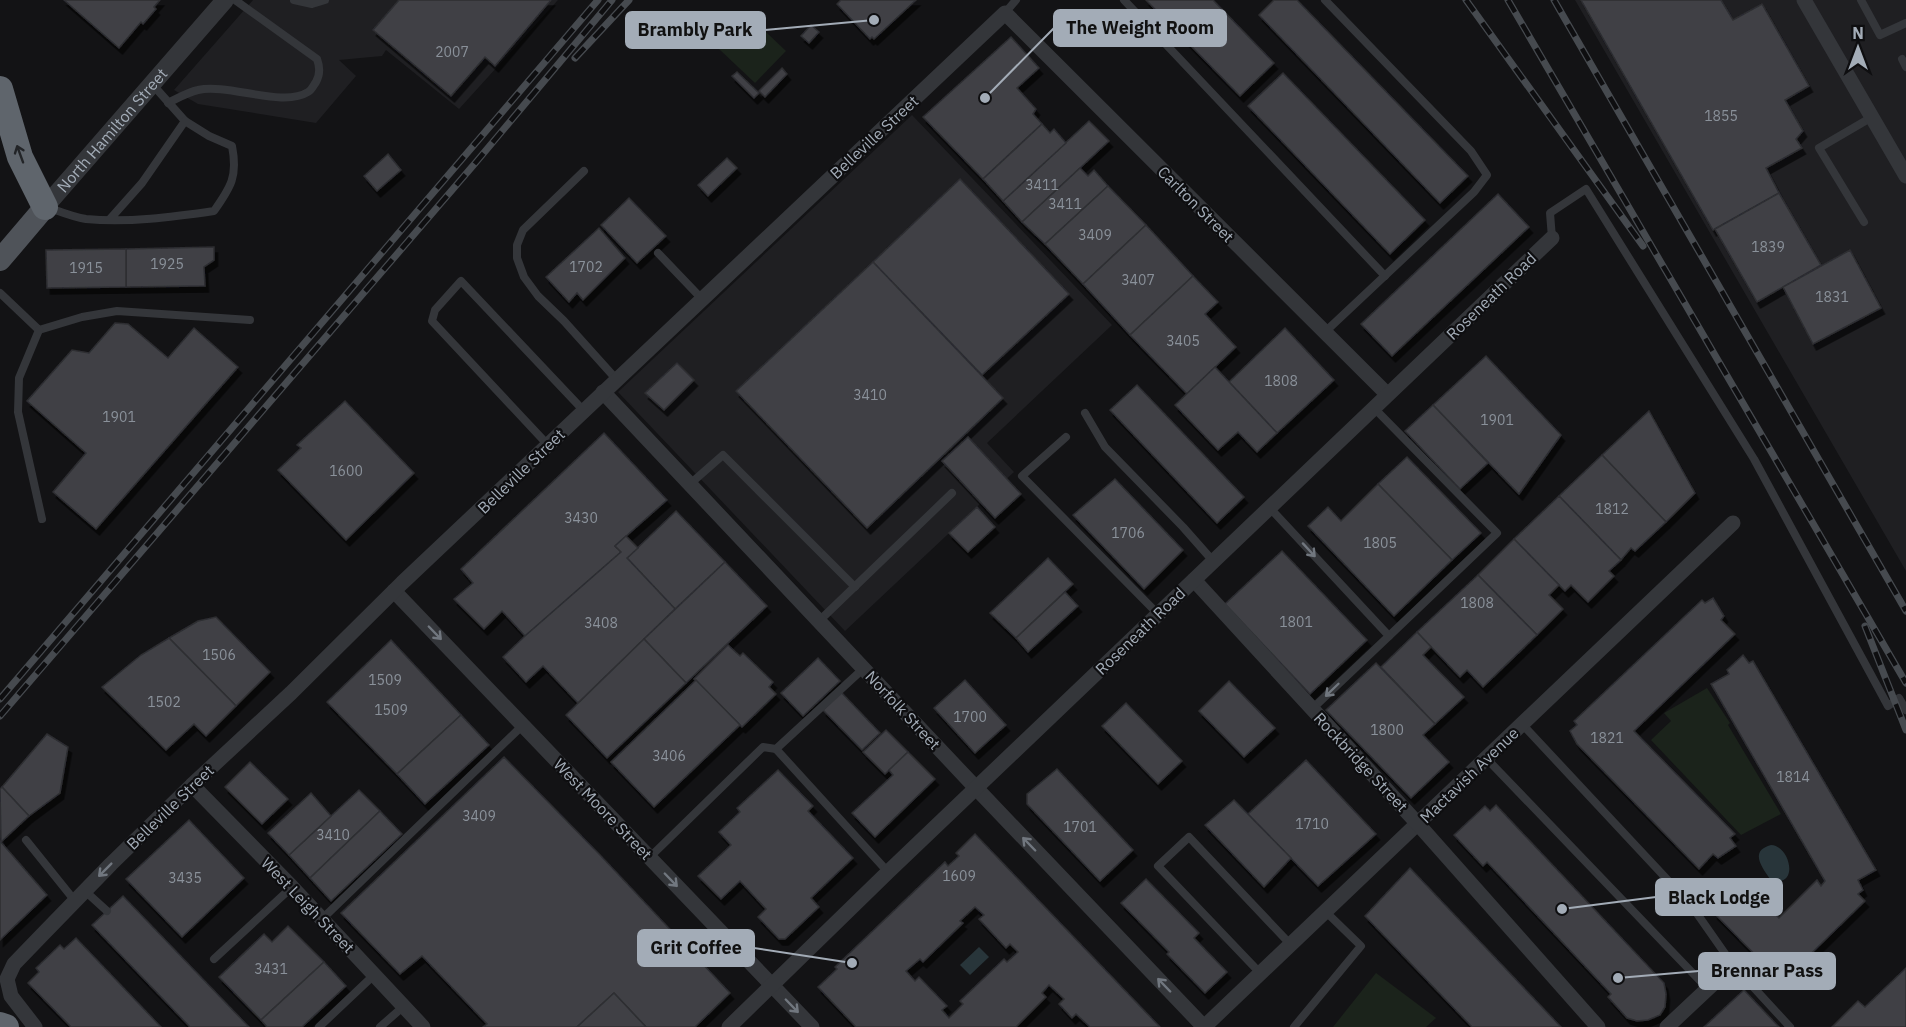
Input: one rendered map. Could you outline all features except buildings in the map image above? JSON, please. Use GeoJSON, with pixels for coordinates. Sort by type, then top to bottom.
{"type":"FeatureCollection","features":[{"type":"Feature","properties":{"kind":"highway"},"geometry":{"type":"LineString","coordinates":[[0,89],[20,157],[45,207]]}},
{"type":"Feature","properties":{"kind":"highway"},"geometry":{"type":"LineString","coordinates":[[0,1025],[6,1027]]}},
{"type":"Feature","properties":{"kind":"main road","name":"North Hamilton Street"},"geometry":{"type":"LineString","coordinates":[[0,260],[45,207]]}},
{"type":"Feature","properties":{"kind":"street","name":"North Hamilton Street"},"geometry":{"type":"LineString","coordinates":[[45,207],[225,0]]}},
{"type":"Feature","properties":{"kind":"street"},"geometry":{"type":"LineString","coordinates":[[1804,0],[1906,176]]}},
{"type":"Feature","properties":{"kind":"street","name":"Belleville Street"},"geometry":{"type":"LineString","coordinates":[[35,1027],[10,996],[7,979],[14,964],[192,785],[291,693],[394,591],[1005,13]]}},
{"type":"Feature","properties":{"kind":"street","name":"Carlton Street"},"geometry":{"type":"LineString","coordinates":[[1005,13],[1388,394]]}},
{"type":"Feature","properties":{"kind":"street","name":"Roseneath Road"},"geometry":{"type":"LineString","coordinates":[[729,1027],[888,872],[1552,238]]}},
{"type":"Feature","properties":{"kind":"street","name":"Norfolk Street"},"geometry":{"type":"LineString","coordinates":[[603,392],[1204,1027]]}},
{"type":"Feature","properties":{"kind":"street","name":"Mactavish Avenue"},"geometry":{"type":"LineString","coordinates":[[1204,1027],[1733,524]]}},
{"type":"Feature","properties":{"kind":"street","name":"Rockbridge Street"},"geometry":{"type":"LineString","coordinates":[[1194,580],[1418,824],[1598,1027]]}},
{"type":"Feature","properties":{"kind":"street","name":"West Moore Street"},"geometry":{"type":"LineString","coordinates":[[394,591],[812,1027]]}},
{"type":"Feature","properties":{"kind":"street","name":"West Leigh Street"},"geometry":{"type":"LineString","coordinates":[[192,785],[292,887],[423,1027]]}},
{"type":"Feature","properties":{"kind":"street"},"geometry":{"type":"LineString","coordinates":[[1667,1027],[1733,965]]}},
{"type":"Feature","properties":{"kind":"lane"},"geometry":{"type":"LineString","coordinates":[[168,102],[198,90],[232,90],[263,96],[289,97],[310,91],[318,77],[318,60],[235,0]]}},
{"type":"Feature","properties":{"kind":"lane"},"geometry":{"type":"LineString","coordinates":[[294,0],[312,4],[326,0]]}},
{"type":"Feature","properties":{"kind":"lane"},"geometry":{"type":"LineString","coordinates":[[1005,13],[1016,0]]}},
{"type":"Feature","properties":{"kind":"lane"},"geometry":{"type":"LineString","coordinates":[[1124,0],[1384,276]]}},
{"type":"Feature","properties":{"kind":"lane"},"geometry":{"type":"LineString","coordinates":[[1325,0],[1471,151],[1487,175],[1474,192],[1325,332]]}},
{"type":"Feature","properties":{"kind":"lane"},"geometry":{"type":"LineString","coordinates":[[1862,0],[1880,35],[1906,23]]}},
{"type":"Feature","properties":{"kind":"lane"},"geometry":{"type":"LineString","coordinates":[[1902,59],[1906,67]]}},
{"type":"Feature","properties":{"kind":"lane"},"geometry":{"type":"LineString","coordinates":[[45,207],[84,219],[183,216],[214,211],[230,189],[235,164],[232,146],[209,136],[185,121],[153,85]]}},
{"type":"Feature","properties":{"kind":"lane"},"geometry":{"type":"LineString","coordinates":[[1864,222],[1819,148],[1872,117]]}},
{"type":"Feature","properties":{"kind":"lane"},"geometry":{"type":"LineString","coordinates":[[110,219],[142,183],[185,121]]}},
{"type":"Feature","properties":{"kind":"lane"},"geometry":{"type":"LineString","coordinates":[[584,171],[523,230],[517,245],[517,258],[524,277],[537,296],[564,321],[617,380]]}},
{"type":"Feature","properties":{"kind":"lane"},"geometry":{"type":"LineString","coordinates":[[1552,238],[1550,213],[1586,189],[1754,459],[1888,706],[1899,698],[1906,710]]}},
{"type":"Feature","properties":{"kind":"lane"},"geometry":{"type":"LineString","coordinates":[[658,253],[702,299]]}},
{"type":"Feature","properties":{"kind":"lane"},"geometry":{"type":"LineString","coordinates":[[548,445],[432,321],[435,310],[461,281],[584,411]]}},
{"type":"Feature","properties":{"kind":"lane"},"geometry":{"type":"LineString","coordinates":[[0,293],[39,330]]}},
{"type":"Feature","properties":{"kind":"lane"},"geometry":{"type":"LineString","coordinates":[[39,330],[82,317],[117,311],[250,320]]}},
{"type":"Feature","properties":{"kind":"lane"},"geometry":{"type":"LineString","coordinates":[[39,330],[19,378],[18,412],[42,519]]}},
{"type":"Feature","properties":{"kind":"lane"},"geometry":{"type":"LineString","coordinates":[[1312,709],[1497,533],[1374,408]]}},
{"type":"Feature","properties":{"kind":"lane"},"geometry":{"type":"LineString","coordinates":[[1085,413],[1105,447],[1184,527],[1213,561]]}},
{"type":"Feature","properties":{"kind":"lane"},"geometry":{"type":"LineString","coordinates":[[1066,436],[1022,476],[1158,614]]}},
{"type":"Feature","properties":{"kind":"lane"},"geometry":{"type":"LineString","coordinates":[[690,484],[723,456],[855,586]]}},
{"type":"Feature","properties":{"kind":"lane"},"geometry":{"type":"LineString","coordinates":[[819,621],[952,493]]}},
{"type":"Feature","properties":{"kind":"lane"},"geometry":{"type":"LineString","coordinates":[[1269,507],[1389,636]]}},
{"type":"Feature","properties":{"kind":"lane"},"geometry":{"type":"LineString","coordinates":[[776,749],[864,668]]}},
{"type":"Feature","properties":{"kind":"lane"},"geometry":{"type":"LineString","coordinates":[[1522,724],[1691,905],[1733,965],[1790,1027]]}},
{"type":"Feature","properties":{"kind":"lane"},"geometry":{"type":"LineString","coordinates":[[322,919],[523,725]]}},
{"type":"Feature","properties":{"kind":"lane"},"geometry":{"type":"LineString","coordinates":[[649,858],[763,747],[776,749],[888,872]]}},
{"type":"Feature","properties":{"kind":"lane"},"geometry":{"type":"LineString","coordinates":[[1486,758],[1707,988]]}},
{"type":"Feature","properties":{"kind":"lane"},"geometry":{"type":"LineString","coordinates":[[1261,974],[1158,866],[1189,837],[1291,945]]}},
{"type":"Feature","properties":{"kind":"lane"},"geometry":{"type":"LineString","coordinates":[[26,840],[80,896],[107,911]]}},
{"type":"Feature","properties":{"kind":"lane"},"geometry":{"type":"LineString","coordinates":[[214,959],[292,887]]}},
{"type":"Feature","properties":{"kind":"lane"},"geometry":{"type":"LineString","coordinates":[[1294,1027],[1361,946],[1326,912]]}},
{"type":"Feature","properties":{"kind":"lane"},"geometry":{"type":"LineString","coordinates":[[319,1027],[374,975]]}},
{"type":"Feature","properties":{"kind":"lane"},"geometry":{"type":"LineString","coordinates":[[380,1027],[404,1006]]}},
{"type":"Feature","properties":{"kind":"shaded area"},"geometry":{"type":"Polygon","coordinates":[[[253,0],[558,0],[459,109],[386,50],[382,56],[339,60],[356,76],[316,123],[198,104],[174,90],[253,0]]]}},
{"type":"Feature","properties":{"kind":"shaded area"},"geometry":{"type":"Polygon","coordinates":[[[1575,0],[1906,0],[1906,571],[1575,0]]]}},
{"type":"Feature","properties":{"kind":"shaded area"},"geometry":{"type":"Polygon","coordinates":[[[750,17],[786,51],[755,83],[719,49],[750,17]]]}},
{"type":"Feature","properties":{"kind":"shaded area"},"geometry":{"type":"Polygon","coordinates":[[[912,115],[1112,325],[987,443],[1014,472],[845,631],[618,392],[912,115]]]}},
{"type":"Feature","properties":{"kind":"shaded area"},"geometry":{"type":"Polygon","coordinates":[[[1707,688],[1730,723],[1728,725],[1781,814],[1741,835],[1651,740],[1671,721],[1664,713],[1707,688]]]}},
{"type":"Feature","properties":{"kind":"shaded area"},"geometry":{"type":"Polygon","coordinates":[[[1771,845],[1778,847],[1788,859],[1789,874],[1785,879],[1779,881],[1770,879],[1759,860],[1760,851],[1771,845]]]}},
{"type":"Feature","properties":{"kind":"shaded area"},"geometry":{"type":"Polygon","coordinates":[[[979,947],[989,957],[970,975],[960,965],[979,947]]]}},
{"type":"Feature","properties":{"kind":"shaded area"},"geometry":{"type":"Polygon","coordinates":[[[1376,973],[1436,1018],[1426,1027],[1333,1027],[1376,973]]]}},
{"type":"Feature","properties":{"kind":"railway"},"geometry":{"type":"LineString","coordinates":[[0,699],[598,0]]}},
{"type":"Feature","properties":{"kind":"railway"},"geometry":{"type":"LineString","coordinates":[[0,716],[477,161],[612,0]]}},
{"type":"Feature","properties":{"kind":"railway"},"geometry":{"type":"LineString","coordinates":[[575,58],[629,0]]}},
{"type":"Feature","properties":{"kind":"railway"},"geometry":{"type":"LineString","coordinates":[[1466,0],[1643,246]]}},
{"type":"Feature","properties":{"kind":"railway"},"geometry":{"type":"LineString","coordinates":[[1508,0],[1906,683]]}},
{"type":"Feature","properties":{"kind":"railway"},"geometry":{"type":"LineString","coordinates":[[1554,0],[1906,611]]}},
{"type":"Feature","properties":{"kind":"railway"},"geometry":{"type":"LineString","coordinates":[[1865,626],[1906,730]]}},
{"type":"Feature","properties":{"kind":"place","name":"Brambly Park"},"geometry":{"type":"Point","coordinates":[874,20]}},
{"type":"Feature","properties":{"kind":"place","name":"The Weight Room"},"geometry":{"type":"Point","coordinates":[985,98]}},
{"type":"Feature","properties":{"kind":"place","name":"Black Lodge"},"geometry":{"type":"Point","coordinates":[1562,909]}},
{"type":"Feature","properties":{"kind":"place","name":"Grit Coffee"},"geometry":{"type":"Point","coordinates":[852,963]}},
{"type":"Feature","properties":{"kind":"place","name":"Brennar Pass"},"geometry":{"type":"Point","coordinates":[1618,978]}}]}
